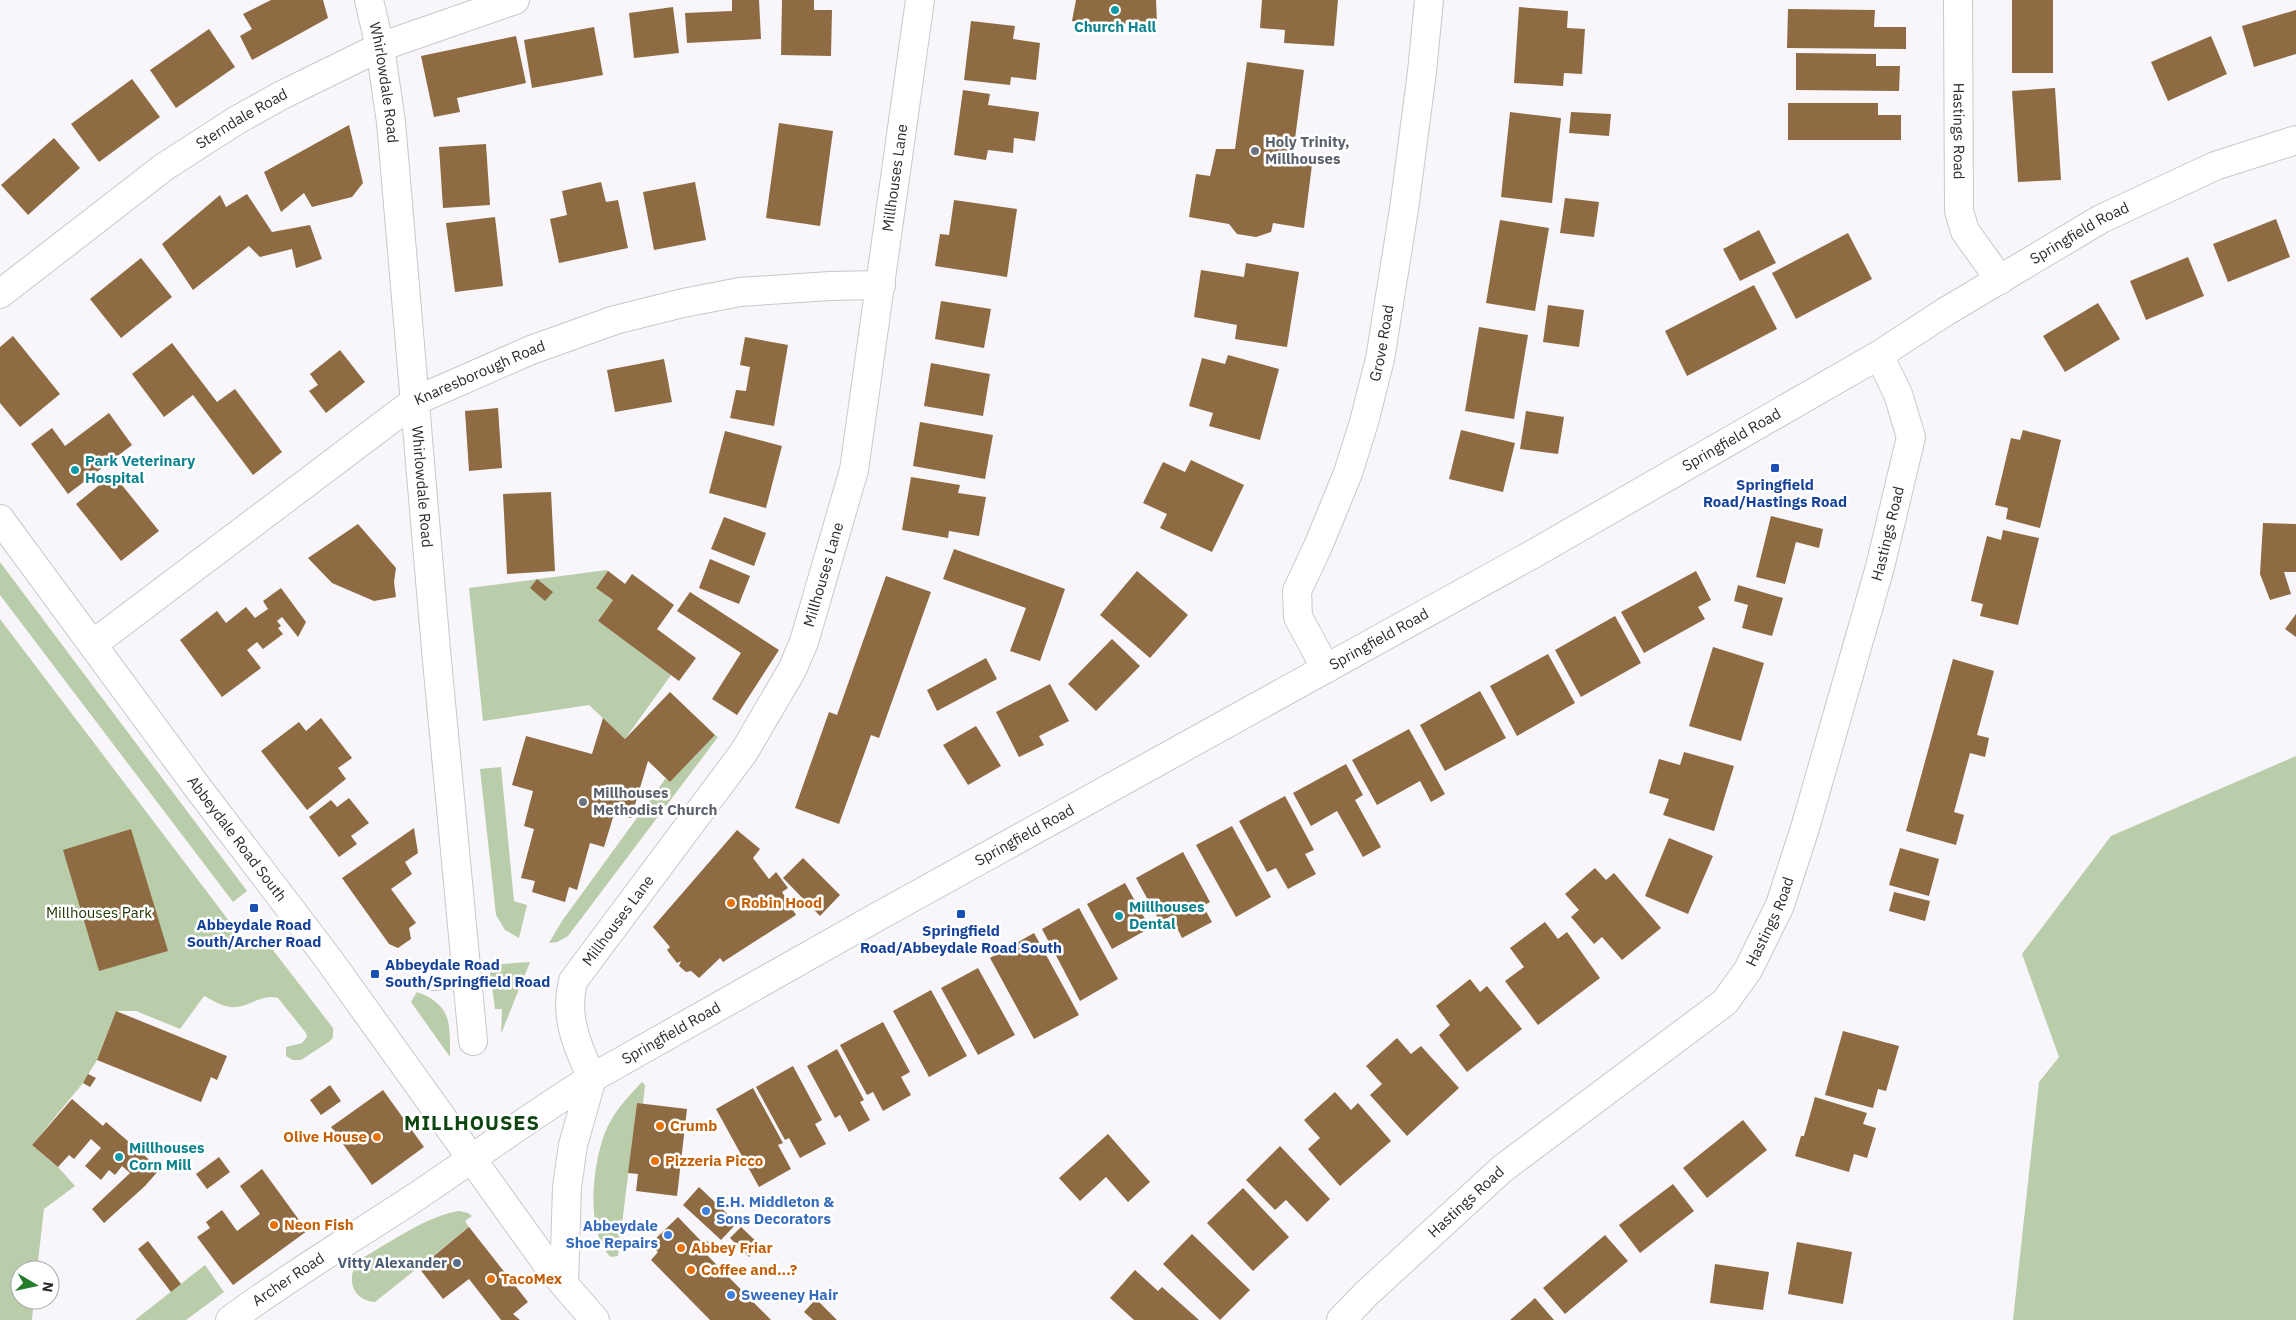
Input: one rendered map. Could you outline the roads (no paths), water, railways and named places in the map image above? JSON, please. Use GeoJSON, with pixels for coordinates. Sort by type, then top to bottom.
{"type":"FeatureCollection","features":[{"type":"Feature","properties":{"kind":"street","name":"Whirlowdale Road"},"geometry":{"type":"LineString","coordinates":[[369,0],[380,47],[390,122],[473,1041]]}},
{"type":"Feature","properties":{"kind":"street","name":"Sterndale Road"},"geometry":{"type":"LineString","coordinates":[[0,294],[172,162],[238,120],[282,95],[380,47],[515,0]]}},
{"type":"Feature","properties":{"kind":"street","name":"Millhouses Lane"},"geometry":{"type":"LineString","coordinates":[[592,1078],[581,1054],[571,1022],[568,1005],[573,980],[744,752],[792,670],[804,642],[854,470],[920,0]]}},
{"type":"Feature","properties":{"kind":"street","name":"Grove Road"},"geometry":{"type":"LineString","coordinates":[[1326,669],[1298,617],[1297,590],[1319,544],[1348,473],[1364,422],[1380,359],[1404,209],[1422,72],[1429,0]]}},
{"type":"Feature","properties":{"kind":"street","name":"Hastings Road"},"geometry":{"type":"LineString","coordinates":[[1958,0],[1959,211],[1965,231],[2000,280]]}},
{"type":"Feature","properties":{"kind":"street","name":"Springfield Road"},"geometry":{"type":"LineString","coordinates":[[472,1158],[532,1115],[592,1078],[877,917],[1533,554],[1879,355],[2100,219],[2215,166],[2296,140]]}},
{"type":"Feature","properties":{"kind":"street","name":"Knaresborough Road"},"geometry":{"type":"LineString","coordinates":[[93,644],[415,402],[531,350],[615,320],[683,303],[740,292],[830,286],[881,285]]}},
{"type":"Feature","properties":{"kind":"street","name":"Hastings Road"},"geometry":{"type":"LineString","coordinates":[[1341,1320],[1366,1294],[1502,1169],[1725,1002],[1748,970],[1780,905],[1805,828],[1880,567],[1912,437],[1898,394],[1879,355]]}},
{"type":"Feature","properties":{"kind":"street","name":"Abbeydale Road South"},"geometry":{"type":"LineString","coordinates":[[0,519],[327,957],[550,1268],[595,1320]]}},
{"type":"Feature","properties":{"kind":"street"},"geometry":{"type":"LineString","coordinates":[[433,976],[466,974]]}},
{"type":"Feature","properties":{"kind":"street"},"geometry":{"type":"LineString","coordinates":[[564,1284],[567,1187],[573,1145],[592,1078]]}},
{"type":"Feature","properties":{"kind":"street","name":"Archer Road"},"geometry":{"type":"LineString","coordinates":[[230,1320],[289,1278],[472,1158]]}},
{"type":"Feature","properties":{"kind":"place","name":"Church Hall"},"geometry":{"type":"Point","coordinates":[1115,10]}},
{"type":"Feature","properties":{"kind":"place","name":"Holy Trinity, Millhouses"},"geometry":{"type":"Point","coordinates":[1255,151]}},
{"type":"Feature","properties":{"kind":"place","name":"Springfield Road/Hastings Road"},"geometry":{"type":"Point","coordinates":[1775,468]}},
{"type":"Feature","properties":{"kind":"place","name":"Park Veterinary Hospital"},"geometry":{"type":"Point","coordinates":[75,470]}},
{"type":"Feature","properties":{"kind":"place","name":"Millhouses Methodist Church"},"geometry":{"type":"Point","coordinates":[583,802]}},
{"type":"Feature","properties":{"kind":"place","name":"Robin Hood"},"geometry":{"type":"Point","coordinates":[731,903]}},
{"type":"Feature","properties":{"kind":"place","name":"Abbeydale Road South/Archer Road"},"geometry":{"type":"Point","coordinates":[254,908]}},
{"type":"Feature","properties":{"kind":"place","name":"Springfield Road/Abbeydale Road South"},"geometry":{"type":"Point","coordinates":[961,914]}},
{"type":"Feature","properties":{"kind":"place","name":"Millhouses Dental"},"geometry":{"type":"Point","coordinates":[1119,916]}},
{"type":"Feature","properties":{"kind":"place","name":"Abbeydale Road South/Springfield Road"},"geometry":{"type":"Point","coordinates":[375,974]}},
{"type":"Feature","properties":{"kind":"place","name":"Crumb"},"geometry":{"type":"Point","coordinates":[660,1126]}},
{"type":"Feature","properties":{"kind":"place","name":"Olive House"},"geometry":{"type":"Point","coordinates":[377,1137]}},
{"type":"Feature","properties":{"kind":"place","name":"Millhouses Corn Mill"},"geometry":{"type":"Point","coordinates":[119,1157]}},
{"type":"Feature","properties":{"kind":"place","name":"Pizzeria Picco"},"geometry":{"type":"Point","coordinates":[655,1161]}},
{"type":"Feature","properties":{"kind":"place","name":"E.H. Middleton & Sons Decorators"},"geometry":{"type":"Point","coordinates":[706,1211]}},
{"type":"Feature","properties":{"kind":"place","name":"Neon Fish"},"geometry":{"type":"Point","coordinates":[274,1225]}},
{"type":"Feature","properties":{"kind":"place","name":"Abbeydale Shoe Repairs"},"geometry":{"type":"Point","coordinates":[668,1235]}},
{"type":"Feature","properties":{"kind":"place","name":"Abbey Friar"},"geometry":{"type":"Point","coordinates":[681,1248]}},
{"type":"Feature","properties":{"kind":"place","name":"Vitty Alexander"},"geometry":{"type":"Point","coordinates":[457,1263]}},
{"type":"Feature","properties":{"kind":"place","name":"Coffee and...?"},"geometry":{"type":"Point","coordinates":[691,1270]}},
{"type":"Feature","properties":{"kind":"place","name":"TacoMex"},"geometry":{"type":"Point","coordinates":[491,1279]}},
{"type":"Feature","properties":{"kind":"place","name":"Sweeney Hair"},"geometry":{"type":"Point","coordinates":[731,1295]}},
{"type":"Feature","properties":{"kind":"district","name":"MILLHOUSES"},"geometry":{"type":"Point","coordinates":[472,1123]}},
{"type":"Feature","properties":{"kind":"park label","name":"Millhouses Park"},"geometry":{"type":"Point","coordinates":[99,913]}}]}
